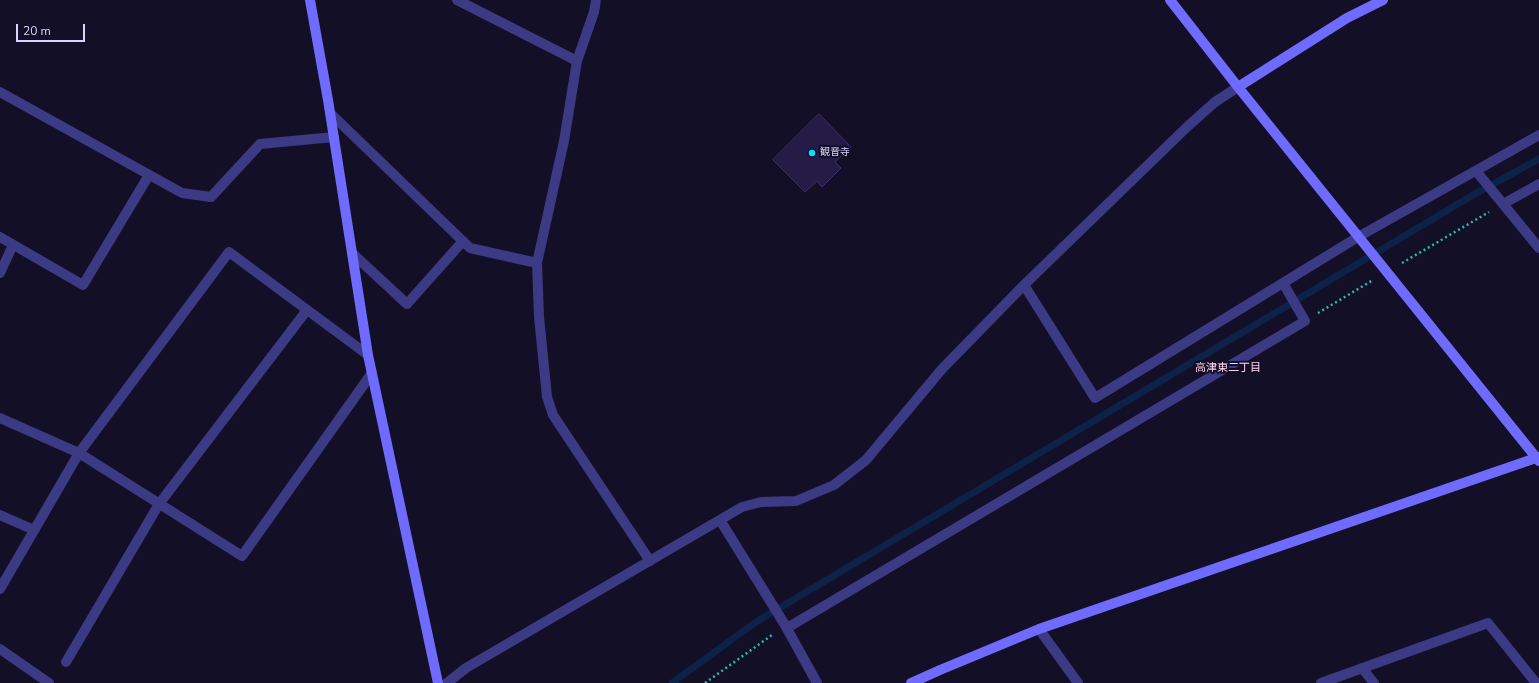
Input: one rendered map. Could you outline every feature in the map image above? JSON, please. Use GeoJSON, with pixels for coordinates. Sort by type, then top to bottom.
{"type":"FeatureCollection","features":[{"type":"Feature","properties":{"kind":"street"},"geometry":{"type":"LineString","coordinates":[[310,0],[334,137],[368,354],[438,683]]}},
{"type":"Feature","properties":{"kind":"street"},"geometry":{"type":"LineString","coordinates":[[457,0],[577,61]]}},
{"type":"Feature","properties":{"kind":"street"},"geometry":{"type":"LineString","coordinates":[[596,0],[594,12],[577,61],[564,142],[537,263],[539,317],[547,397],[553,415],[650,561]]}},
{"type":"Feature","properties":{"kind":"street"},"geometry":{"type":"LineString","coordinates":[[911,683],[1039,629],[1538,458],[1238,87],[1170,0]]}},
{"type":"Feature","properties":{"kind":"street"},"geometry":{"type":"LineString","coordinates":[[447,683],[466,668],[742,507],[761,502],[796,502],[834,485],[866,460],[942,369],[1024,285],[1188,126],[1215,102],[1347,18],[1383,0]]}},
{"type":"Feature","properties":{"kind":"street"},"geometry":{"type":"LineString","coordinates":[[0,92],[182,193],[211,197],[260,144],[334,137]]}},
{"type":"Feature","properties":{"kind":"street"},"geometry":{"type":"LineString","coordinates":[[330,113],[470,248],[537,263]]}},
{"type":"Feature","properties":{"kind":"street"},"geometry":{"type":"LineString","coordinates":[[1024,285],[1095,398],[1283,283],[1479,174],[1539,135]]}},
{"type":"Feature","properties":{"kind":"street"},"geometry":{"type":"LineString","coordinates":[[0,237],[83,285],[149,174]]}},
{"type":"Feature","properties":{"kind":"street"},"geometry":{"type":"LineString","coordinates":[[1479,174],[1539,248]]}},
{"type":"Feature","properties":{"kind":"street"},"geometry":{"type":"LineString","coordinates":[[1501,201],[1539,184]]}},
{"type":"Feature","properties":{"kind":"street"},"geometry":{"type":"LineString","coordinates":[[352,253],[407,304],[463,241]]}},
{"type":"Feature","properties":{"kind":"street"},"geometry":{"type":"LineString","coordinates":[[0,273],[13,245]]}},
{"type":"Feature","properties":{"kind":"street"},"geometry":{"type":"LineString","coordinates":[[0,589],[80,453],[229,252],[368,354]]}},
{"type":"Feature","properties":{"kind":"street"},"geometry":{"type":"LineString","coordinates":[[785,625],[1305,321],[1283,283]]}},
{"type":"Feature","properties":{"kind":"street"},"geometry":{"type":"LineString","coordinates":[[66,662],[159,504],[307,310]]}},
{"type":"Feature","properties":{"kind":"street"},"geometry":{"type":"LineString","coordinates":[[0,418],[80,453],[242,556],[372,373]]}},
{"type":"Feature","properties":{"kind":"street"},"geometry":{"type":"LineString","coordinates":[[0,515],[34,530]]}},
{"type":"Feature","properties":{"kind":"street"},"geometry":{"type":"LineString","coordinates":[[720,520],[785,625],[817,683]]}},
{"type":"Feature","properties":{"kind":"street"},"geometry":{"type":"LineString","coordinates":[[1321,683],[1488,623],[1536,683]]}},
{"type":"Feature","properties":{"kind":"street"},"geometry":{"type":"LineString","coordinates":[[1039,629],[1078,683]]}},
{"type":"Feature","properties":{"kind":"street"},"geometry":{"type":"LineString","coordinates":[[0,649],[49,683]]}},
{"type":"Feature","properties":{"kind":"street"},"geometry":{"type":"LineString","coordinates":[[1362,668],[1374,683]]}},
{"type":"Feature","properties":{"kind":"path"},"geometry":{"type":"LineString","coordinates":[[1400,264],[1501,201]]}},
{"type":"Feature","properties":{"kind":"path"},"geometry":{"type":"LineString","coordinates":[[1305,321],[1373,280]]}},
{"type":"Feature","properties":{"kind":"path"},"geometry":{"type":"LineString","coordinates":[[705,683],[785,625]]}},
{"type":"Feature","properties":{"kind":"building","name":"観音寺"},"geometry":{"type":"Polygon","coordinates":[[[819,114],[851,147],[835,162],[841,168],[822,187],[817,181],[805,192],[773,160],[819,114]]]}},
{"type":"Feature","properties":{"kind":"waterway"},"geometry":{"type":"LineString","coordinates":[[672,683],[756,622],[1473,195],[1539,159]]}},
{"type":"Feature","properties":{"kind":"place","name":"観音寺"},"geometry":{"type":"Point","coordinates":[812,153]}},
{"type":"Feature","properties":{"kind":"district","name":"高津東二丁目"},"geometry":{"type":"Point","coordinates":[1228,368]}}]}
